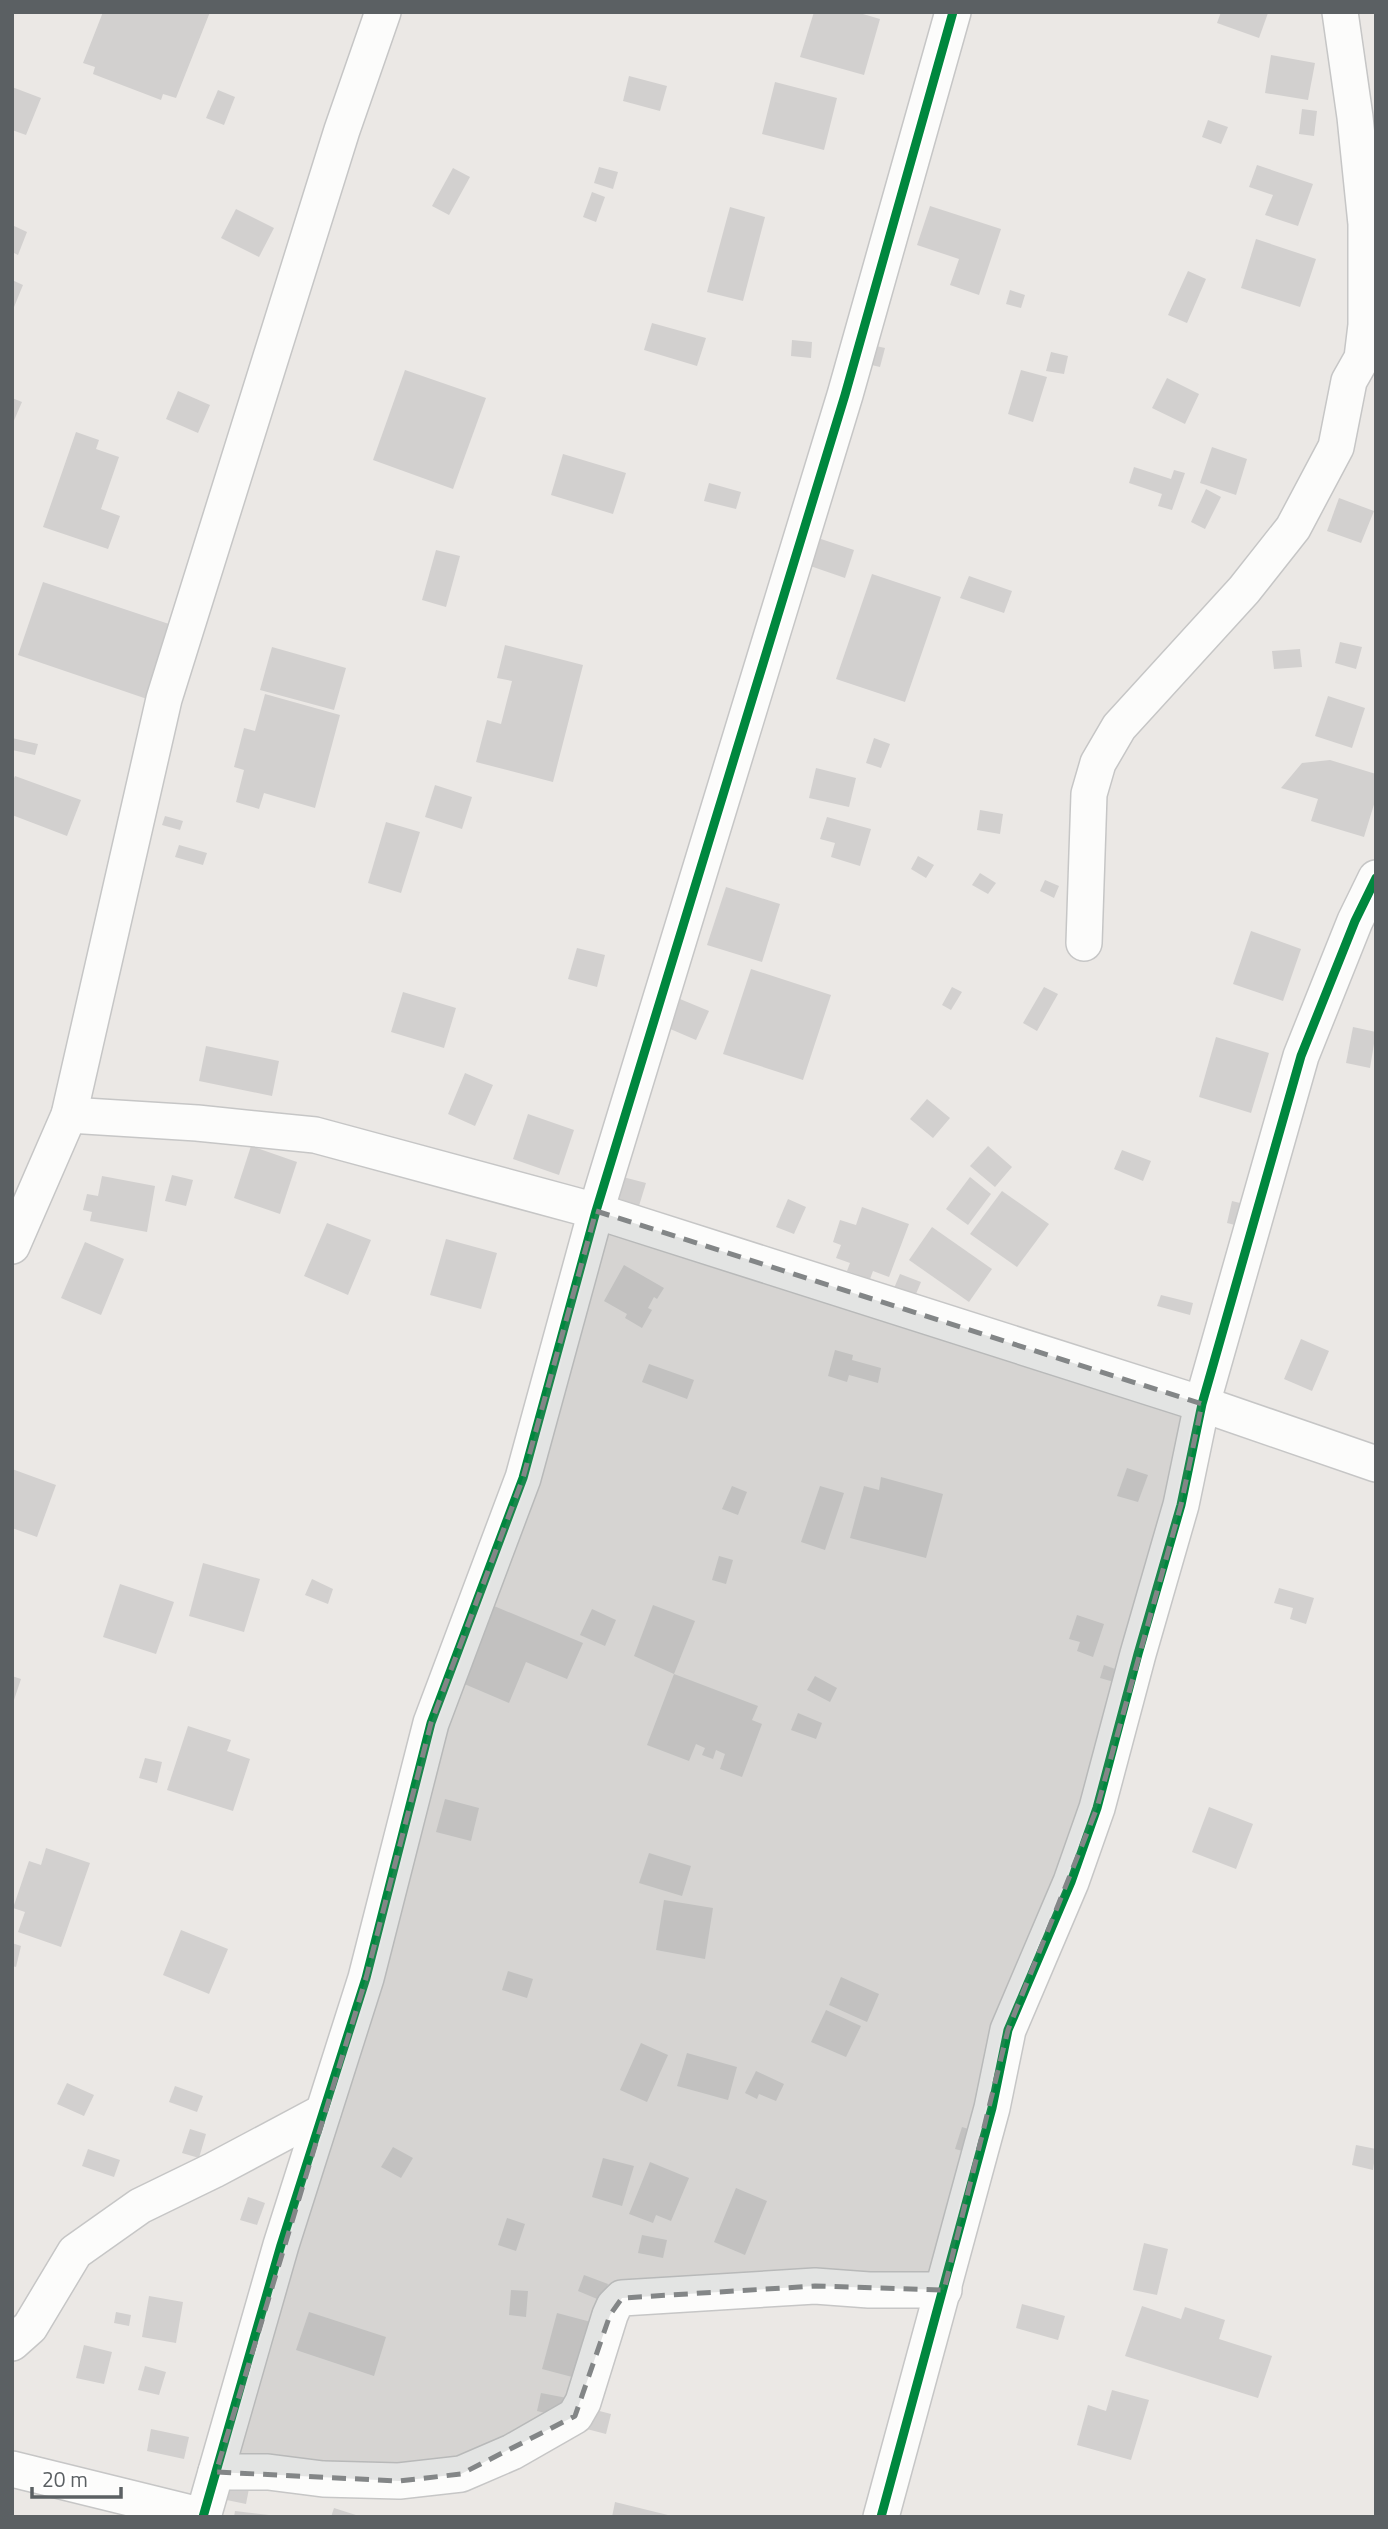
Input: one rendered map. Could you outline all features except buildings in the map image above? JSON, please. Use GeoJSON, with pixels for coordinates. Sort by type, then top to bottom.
{"type":"FeatureCollection","features":[{"type":"Feature","properties":{"kind":"street"},"geometry":{"type":"LineString","coordinates":[[12,1246],[69,1115],[164,699],[342,130],[383,12]]}},
{"type":"Feature","properties":{"kind":"street"},"geometry":{"type":"LineString","coordinates":[[12,2469],[203,2516],[281,2245],[366,1978],[431,1723],[523,1478],[596,1211],[845,395],[953,12]]}},
{"type":"Feature","properties":{"kind":"street"},"geometry":{"type":"LineString","coordinates":[[1084,943],[1089,794],[1098,763],[1119,727],[1244,590],[1293,528],[1336,447],[1349,381],[1362,358],[1366,325],[1366,224],[1355,117],[1340,12]]}},
{"type":"Feature","properties":{"kind":"street"},"geometry":{"type":"LineString","coordinates":[[881,2517],[992,2108],[1008,2030],[1071,1882],[1097,1808],[1181,1506],[1202,1404],[1301,1056],[1350,934],[1376,878]]}},
{"type":"Feature","properties":{"kind":"street"},"geometry":{"type":"LineString","coordinates":[[69,1115],[197,1123],[315,1135],[596,1211],[1202,1404],[1376,1464]]}},
{"type":"Feature","properties":{"kind":"street"},"geometry":{"type":"LineString","coordinates":[[12,2343],[30,2328],[75,2252],[151,2200],[323,2112]]}},
{"type":"Feature","properties":{"kind":"street"},"geometry":{"type":"LineString","coordinates":[[216,2472],[268,2472],[323,2479],[399,2481],[461,2474],[512,2452],[575,2416],[583,2402],[610,2315],[622,2298],[815,2286],[869,2290],[944,2290]]}},
{"type":"Feature","properties":{"kind":"highlighted area"},"geometry":{"type":"Polygon","coordinates":[[[596,1211],[1202,1404],[1181,1505],[1097,1808],[1008,2030],[944,2290],[815,2286],[622,2298],[610,2315],[575,2416],[461,2474],[399,2481],[216,2472],[366,1978],[431,1723],[523,1478],[596,1211]]]}},
{"type":"Feature","properties":{"kind":"cycle path"},"geometry":{"type":"LineString","coordinates":[[203,2517],[281,2245],[366,1978],[431,1723],[523,1478],[596,1211],[845,395],[953,12]]}},
{"type":"Feature","properties":{"kind":"cycle path"},"geometry":{"type":"LineString","coordinates":[[881,2517],[992,2108],[1008,2030],[1071,1882],[1097,1808],[1181,1505],[1202,1404],[1301,1056],[1355,921],[1376,878]]}}]}
